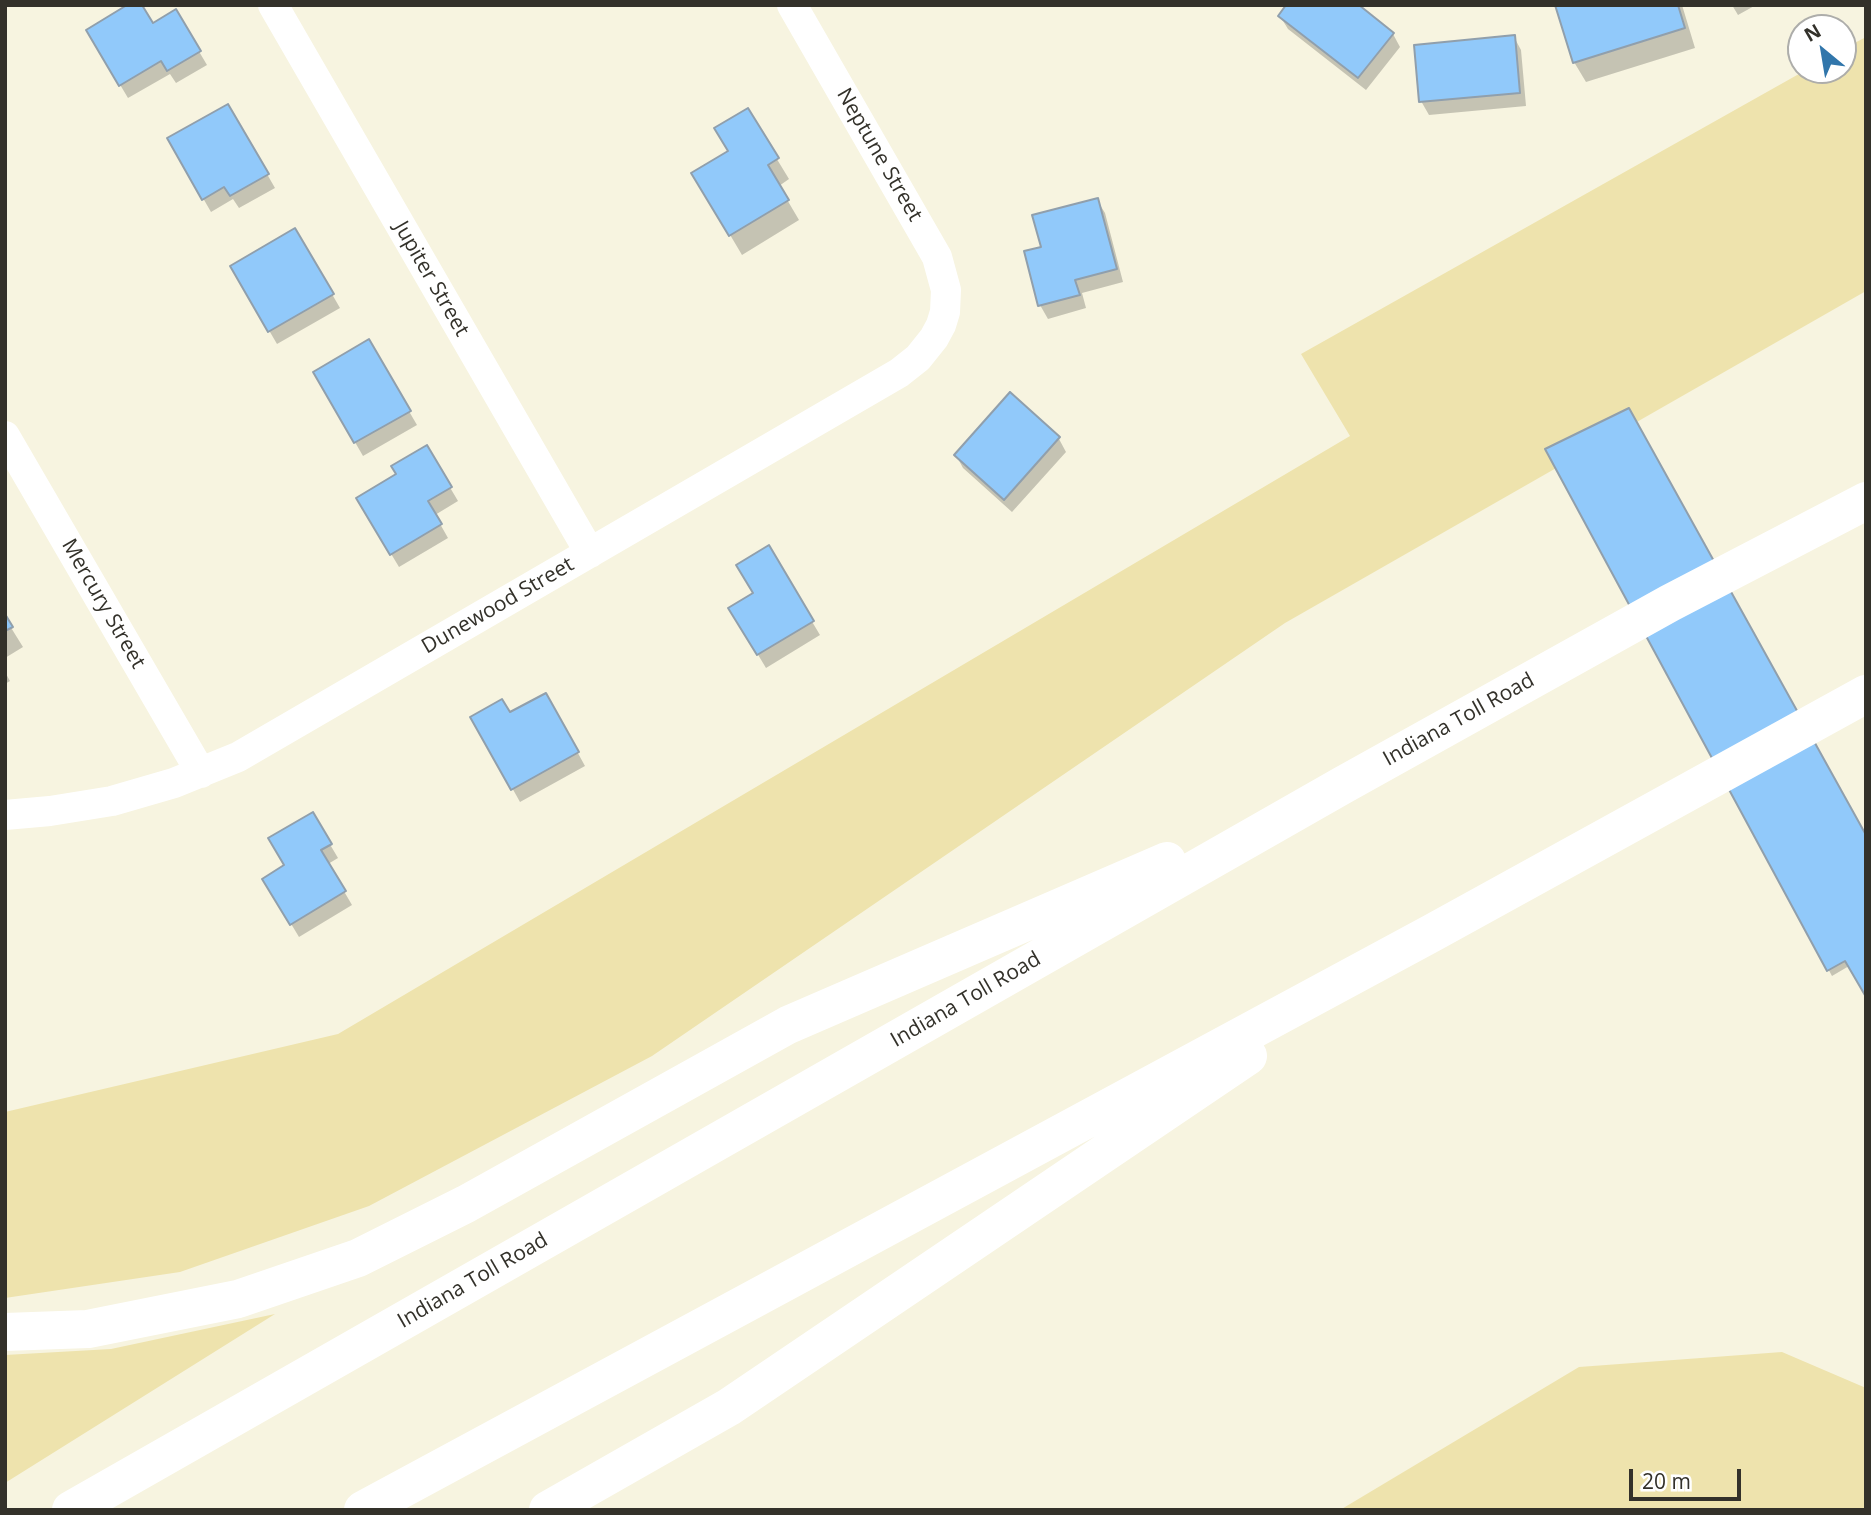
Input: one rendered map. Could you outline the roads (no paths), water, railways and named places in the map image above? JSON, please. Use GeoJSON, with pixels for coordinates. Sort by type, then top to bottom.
{"type":"FeatureCollection","features":[{"type":"Feature","properties":{"kind":"highway","name":"Indiana Toll Road"},"geometry":{"type":"LineString","coordinates":[[71,1510],[1343,785],[1670,603],[1866,500]]}},
{"type":"Feature","properties":{"kind":"highway"},"geometry":{"type":"LineString","coordinates":[[363,1510],[1432,933],[1866,694]]}},
{"type":"Feature","properties":{"kind":"highway"},"geometry":{"type":"LineString","coordinates":[[5,1332],[88,1329],[238,1299],[358,1258],[466,1204],[788,1025],[1343,785]]}},
{"type":"Feature","properties":{"kind":"highway"},"geometry":{"type":"LineString","coordinates":[[548,1510],[729,1407],[1432,933]]}},
{"type":"Feature","properties":{"kind":"street","name":"Jupiter Street"},"geometry":{"type":"LineString","coordinates":[[273,5],[590,554]]}},
{"type":"Feature","properties":{"kind":"street","name":"Neptune Street"},"geometry":{"type":"LineString","coordinates":[[792,5],[932,247],[943,279],[945,312]]}},
{"type":"Feature","properties":{"kind":"street","name":"Dunewood Street"},"geometry":{"type":"LineString","coordinates":[[5,815],[112,801],[154,790],[238,757],[908,367],[934,338],[945,312]]}},
{"type":"Feature","properties":{"kind":"street","name":"Mercury Street"},"geometry":{"type":"LineString","coordinates":[[5,436],[201,773]]}}]}
